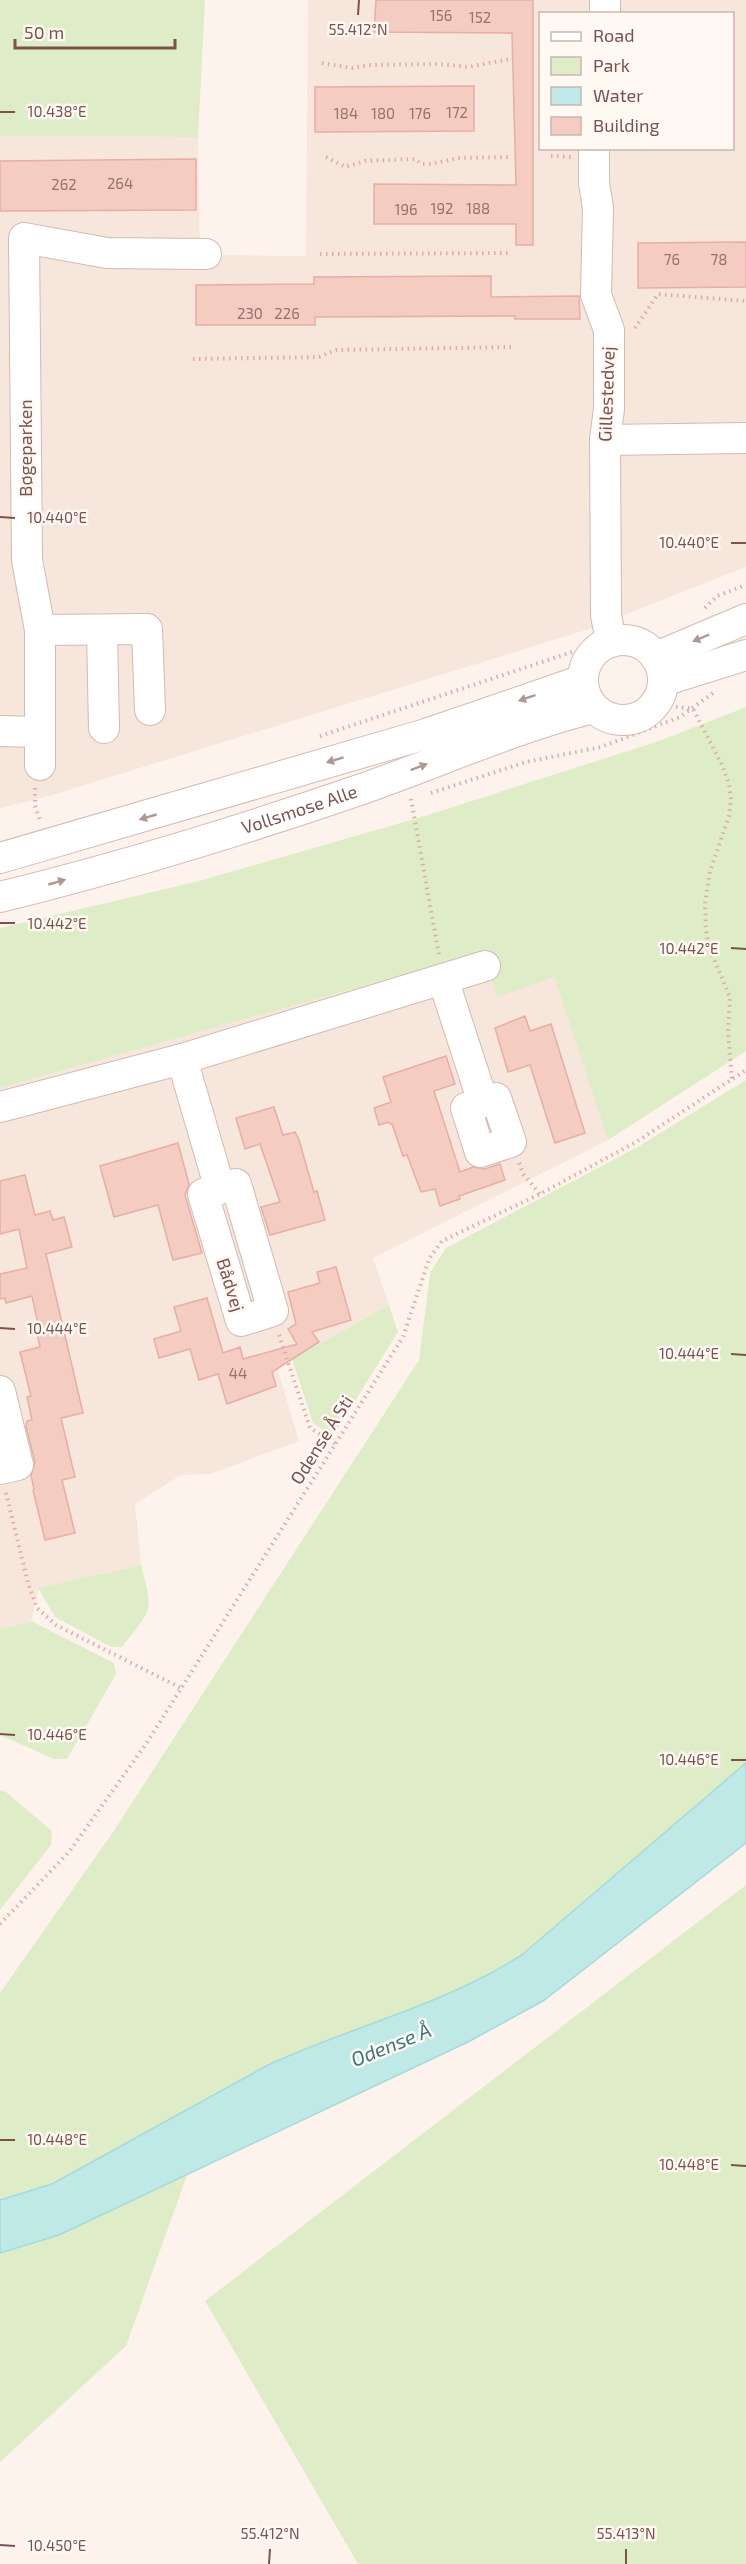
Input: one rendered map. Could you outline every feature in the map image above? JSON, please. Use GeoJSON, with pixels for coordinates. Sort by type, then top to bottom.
{"type":"FeatureCollection","features":[{"type":"Feature","properties":{"kind":"street","name":"Gillestedvej"},"geometry":{"type":"LineString","coordinates":[[594,150],[594,183],[598,208],[596,295],[609,330],[609,409],[605,440],[606,615],[604,646]]}},
{"type":"Feature","properties":{"kind":"street","name":"Bøgeparken"},"geometry":{"type":"LineString","coordinates":[[40,765],[40,630],[27,560],[12,236],[107,253],[206,254]]}},
{"type":"Feature","properties":{"kind":"street"},"geometry":{"type":"LineString","coordinates":[[605,440],[746,438]]}},
{"type":"Feature","properties":{"kind":"street"},"geometry":{"type":"LineString","coordinates":[[658,681],[648,649],[637,642],[624,640],[604,646],[586,663],[583,680],[585,695],[594,708],[605,716],[625,720],[645,714],[658,681],[746,619]]}},
{"type":"Feature","properties":{"kind":"street"},"geometry":{"type":"LineString","coordinates":[[40,630],[147,629],[150,710]]}},
{"type":"Feature","properties":{"kind":"street"},"geometry":{"type":"LineString","coordinates":[[102,630],[104,728]]}},
{"type":"Feature","properties":{"kind":"street"},"geometry":{"type":"LineString","coordinates":[[658,681],[746,656]]}},
{"type":"Feature","properties":{"kind":"street","name":"Vollsmose Alle"},"geometry":{"type":"LineString","coordinates":[[0,858],[426,734],[583,680]]}},
{"type":"Feature","properties":{"kind":"street","name":"Vollsmose Alle"},"geometry":{"type":"LineString","coordinates":[[0,897],[193,843],[363,789],[542,721],[594,708]]}},
{"type":"Feature","properties":{"kind":"street"},"geometry":{"type":"LineString","coordinates":[[0,731],[40,732]]}},
{"type":"Feature","properties":{"kind":"street"},"geometry":{"type":"LineString","coordinates":[[0,1107],[182,1059],[485,966]]}},
{"type":"Feature","properties":{"kind":"street"},"geometry":{"type":"LineString","coordinates":[[443,979],[483,1102],[496,1098],[511,1142]]}},
{"type":"Feature","properties":{"kind":"street","name":"Bådvej"},"geometry":{"type":"LineString","coordinates":[[182,1059],[220,1189],[236,1184],[273,1311]]}},
{"type":"Feature","properties":{"kind":"street"},"geometry":{"type":"LineString","coordinates":[[0,1391],[18,1465],[0,1469]]}},
{"type":"Feature","properties":{"kind":"path"},"geometry":{"type":"LineString","coordinates":[[322,63],[352,68],[369,65],[440,64],[468,67],[510,59]]}},
{"type":"Feature","properties":{"kind":"path"},"geometry":{"type":"LineString","coordinates":[[326,157],[345,167],[365,161],[415,159],[422,164],[431,164],[458,158],[511,157]]}},
{"type":"Feature","properties":{"kind":"path"},"geometry":{"type":"LineString","coordinates":[[320,254],[510,253]]}},
{"type":"Feature","properties":{"kind":"path"},"geometry":{"type":"LineString","coordinates":[[634,329],[658,294],[746,301]]}},
{"type":"Feature","properties":{"kind":"path"},"geometry":{"type":"LineString","coordinates":[[193,359],[320,357],[336,350],[511,347]]}},
{"type":"Feature","properties":{"kind":"path"},"geometry":{"type":"LineString","coordinates":[[317,737],[575,651],[604,646]]}},
{"type":"Feature","properties":{"kind":"path"},"geometry":{"type":"LineString","coordinates":[[658,681],[693,709],[722,765],[729,784],[731,799],[729,816],[710,871],[705,904],[706,931],[711,950],[730,997],[728,1033],[732,1079]]}},
{"type":"Feature","properties":{"kind":"path"},"geometry":{"type":"LineString","coordinates":[[411,799],[443,979]]}},
{"type":"Feature","properties":{"kind":"path"},"geometry":{"type":"LineString","coordinates":[[30,822],[51,816]]}},
{"type":"Feature","properties":{"kind":"path","name":"Odense Å Sti"},"geometry":{"type":"LineString","coordinates":[[0,1924],[69,1852],[146,1744],[403,1338],[429,1259],[442,1241],[540,1194],[636,1142],[746,1070]]}},
{"type":"Feature","properties":{"kind":"path"},"geometry":{"type":"LineString","coordinates":[[511,1142],[523,1174],[540,1194]]}},
{"type":"Feature","properties":{"kind":"path"},"geometry":{"type":"LineString","coordinates":[[273,1311],[281,1345],[310,1428],[336,1444]]}},
{"type":"Feature","properties":{"kind":"path"},"geometry":{"type":"LineString","coordinates":[[0,1469],[28,1583],[37,1608],[56,1624],[181,1689]]}},
{"type":"Feature","properties":{"kind":"shaded area"},"geometry":{"type":"Polygon","coordinates":[[[308,0],[746,0],[746,567],[586,630],[49,796],[0,808],[0,136],[198,137],[200,255],[306,256],[308,0]]]}},
{"type":"Feature","properties":{"kind":"shaded area"},"geometry":{"type":"Polygon","coordinates":[[[484,952],[554,977],[608,1140],[373,1258],[389,1305],[277,1367],[299,1441],[210,1474],[181,1475],[135,1504],[141,1565],[39,1588],[31,1621],[0,1629],[0,1088],[484,952]]]}},
{"type":"Feature","properties":{"kind":"green space"},"geometry":{"type":"Polygon","coordinates":[[[0,0],[205,0],[198,137],[0,136],[0,0]]]}},
{"type":"Feature","properties":{"kind":"green space"},"geometry":{"type":"Polygon","coordinates":[[[746,707],[746,1051],[608,1140],[554,977],[497,997],[484,952],[0,1088],[0,928],[199,881],[428,815],[659,741],[746,707]]]}},
{"type":"Feature","properties":{"kind":"green space"},"geometry":{"type":"Polygon","coordinates":[[[746,1080],[746,1763],[523,1954],[493,1972],[430,2001],[268,2065],[52,2184],[0,2200],[0,1993],[113,1832],[419,1360],[430,1273],[446,1248],[636,1148],[746,1080]]]}},
{"type":"Feature","properties":{"kind":"green space"},"geometry":{"type":"Polygon","coordinates":[[[389,1305],[398,1332],[333,1436],[313,1423],[292,1359],[389,1305]]]}},
{"type":"Feature","properties":{"kind":"green space"},"geometry":{"type":"Polygon","coordinates":[[[141,1565],[148,1593],[148,1610],[122,1647],[111,1647],[55,1617],[38,1588],[141,1565]]]}},
{"type":"Feature","properties":{"kind":"green space"},"geometry":{"type":"Polygon","coordinates":[[[31,1621],[114,1663],[116,1674],[67,1759],[54,1759],[0,1735],[0,1629],[31,1621]]]}},
{"type":"Feature","properties":{"kind":"green space"},"geometry":{"type":"Polygon","coordinates":[[[0,1790],[6,1792],[52,1831],[51,1845],[0,1910],[0,1790]]]}},
{"type":"Feature","properties":{"kind":"green space"},"geometry":{"type":"Polygon","coordinates":[[[746,1885],[746,2564],[358,2564],[205,2301],[746,1885]]]}},
{"type":"Feature","properties":{"kind":"green space"},"geometry":{"type":"Polygon","coordinates":[[[187,2175],[126,2346],[0,2462],[0,2253],[59,2235],[187,2175]]]}},
{"type":"Feature","properties":{"kind":"water","name":"Odense Å"},"geometry":{"type":"Polygon","coordinates":[[[746,1763],[746,1843],[543,2001],[468,2042],[59,2235],[0,2253],[0,2200],[52,2184],[268,2065],[430,2001],[493,1972],[523,1954],[746,1763]]]}},
{"type":"Feature","properties":{"kind":"building"},"geometry":{"type":"Polygon","coordinates":[[[376,0],[533,0],[533,245],[516,245],[516,224],[374,224],[374,184],[516,185],[512,33],[374,32],[376,0]]]}},
{"type":"Feature","properties":{"kind":"building"},"geometry":{"type":"Polygon","coordinates":[[[474,86],[474,131],[315,132],[315,87],[474,86]]]}},
{"type":"Feature","properties":{"kind":"building"},"geometry":{"type":"Polygon","coordinates":[[[196,159],[196,210],[0,211],[0,161],[196,159]]]}},
{"type":"Feature","properties":{"kind":"building"},"geometry":{"type":"Polygon","coordinates":[[[746,242],[746,287],[638,288],[638,243],[746,242]]]}},
{"type":"Feature","properties":{"kind":"building"},"geometry":{"type":"Polygon","coordinates":[[[491,276],[491,297],[579,296],[580,319],[515,319],[515,316],[315,317],[315,325],[196,325],[196,285],[314,284],[314,277],[491,276]]]}},
{"type":"Feature","properties":{"kind":"building"},"geometry":{"type":"Polygon","coordinates":[[[525,1016],[530,1031],[551,1024],[585,1133],[555,1143],[530,1065],[508,1072],[495,1028],[525,1016]]]}},
{"type":"Feature","properties":{"kind":"building"},"geometry":{"type":"Polygon","coordinates":[[[446,1056],[455,1084],[434,1091],[460,1172],[473,1167],[485,1169],[500,1164],[505,1180],[459,1196],[460,1199],[440,1206],[435,1189],[421,1192],[407,1155],[403,1156],[392,1124],[389,1122],[379,1125],[374,1108],[391,1102],[383,1077],[446,1056]]]}},
{"type":"Feature","properties":{"kind":"building"},"geometry":{"type":"Polygon","coordinates":[[[274,1107],[283,1135],[295,1132],[299,1140],[314,1192],[317,1191],[325,1220],[270,1235],[261,1207],[280,1202],[260,1144],[245,1149],[236,1118],[274,1107]]]}},
{"type":"Feature","properties":{"kind":"building"},"geometry":{"type":"Polygon","coordinates":[[[178,1143],[189,1184],[185,1195],[202,1253],[173,1260],[158,1205],[114,1217],[100,1166],[178,1143]]]}},
{"type":"Feature","properties":{"kind":"building"},"geometry":{"type":"Polygon","coordinates":[[[25,1175],[35,1215],[50,1211],[53,1220],[64,1217],[72,1247],[46,1254],[83,1413],[61,1418],[75,1477],[62,1480],[75,1533],[45,1540],[31,1475],[35,1462],[26,1427],[27,1421],[32,1420],[27,1397],[31,1396],[20,1352],[40,1347],[37,1333],[40,1333],[32,1296],[6,1303],[5,1298],[0,1299],[0,1274],[27,1268],[19,1229],[0,1234],[0,1181],[25,1175]]]}},
{"type":"Feature","properties":{"kind":"building"},"geometry":{"type":"Polygon","coordinates":[[[336,1267],[351,1320],[312,1332],[319,1342],[272,1372],[276,1386],[227,1404],[218,1374],[199,1380],[190,1349],[159,1358],[154,1339],[181,1331],[174,1307],[207,1298],[223,1353],[240,1347],[243,1359],[297,1344],[288,1329],[296,1324],[288,1292],[320,1283],[317,1272],[336,1267]]]}}]}
